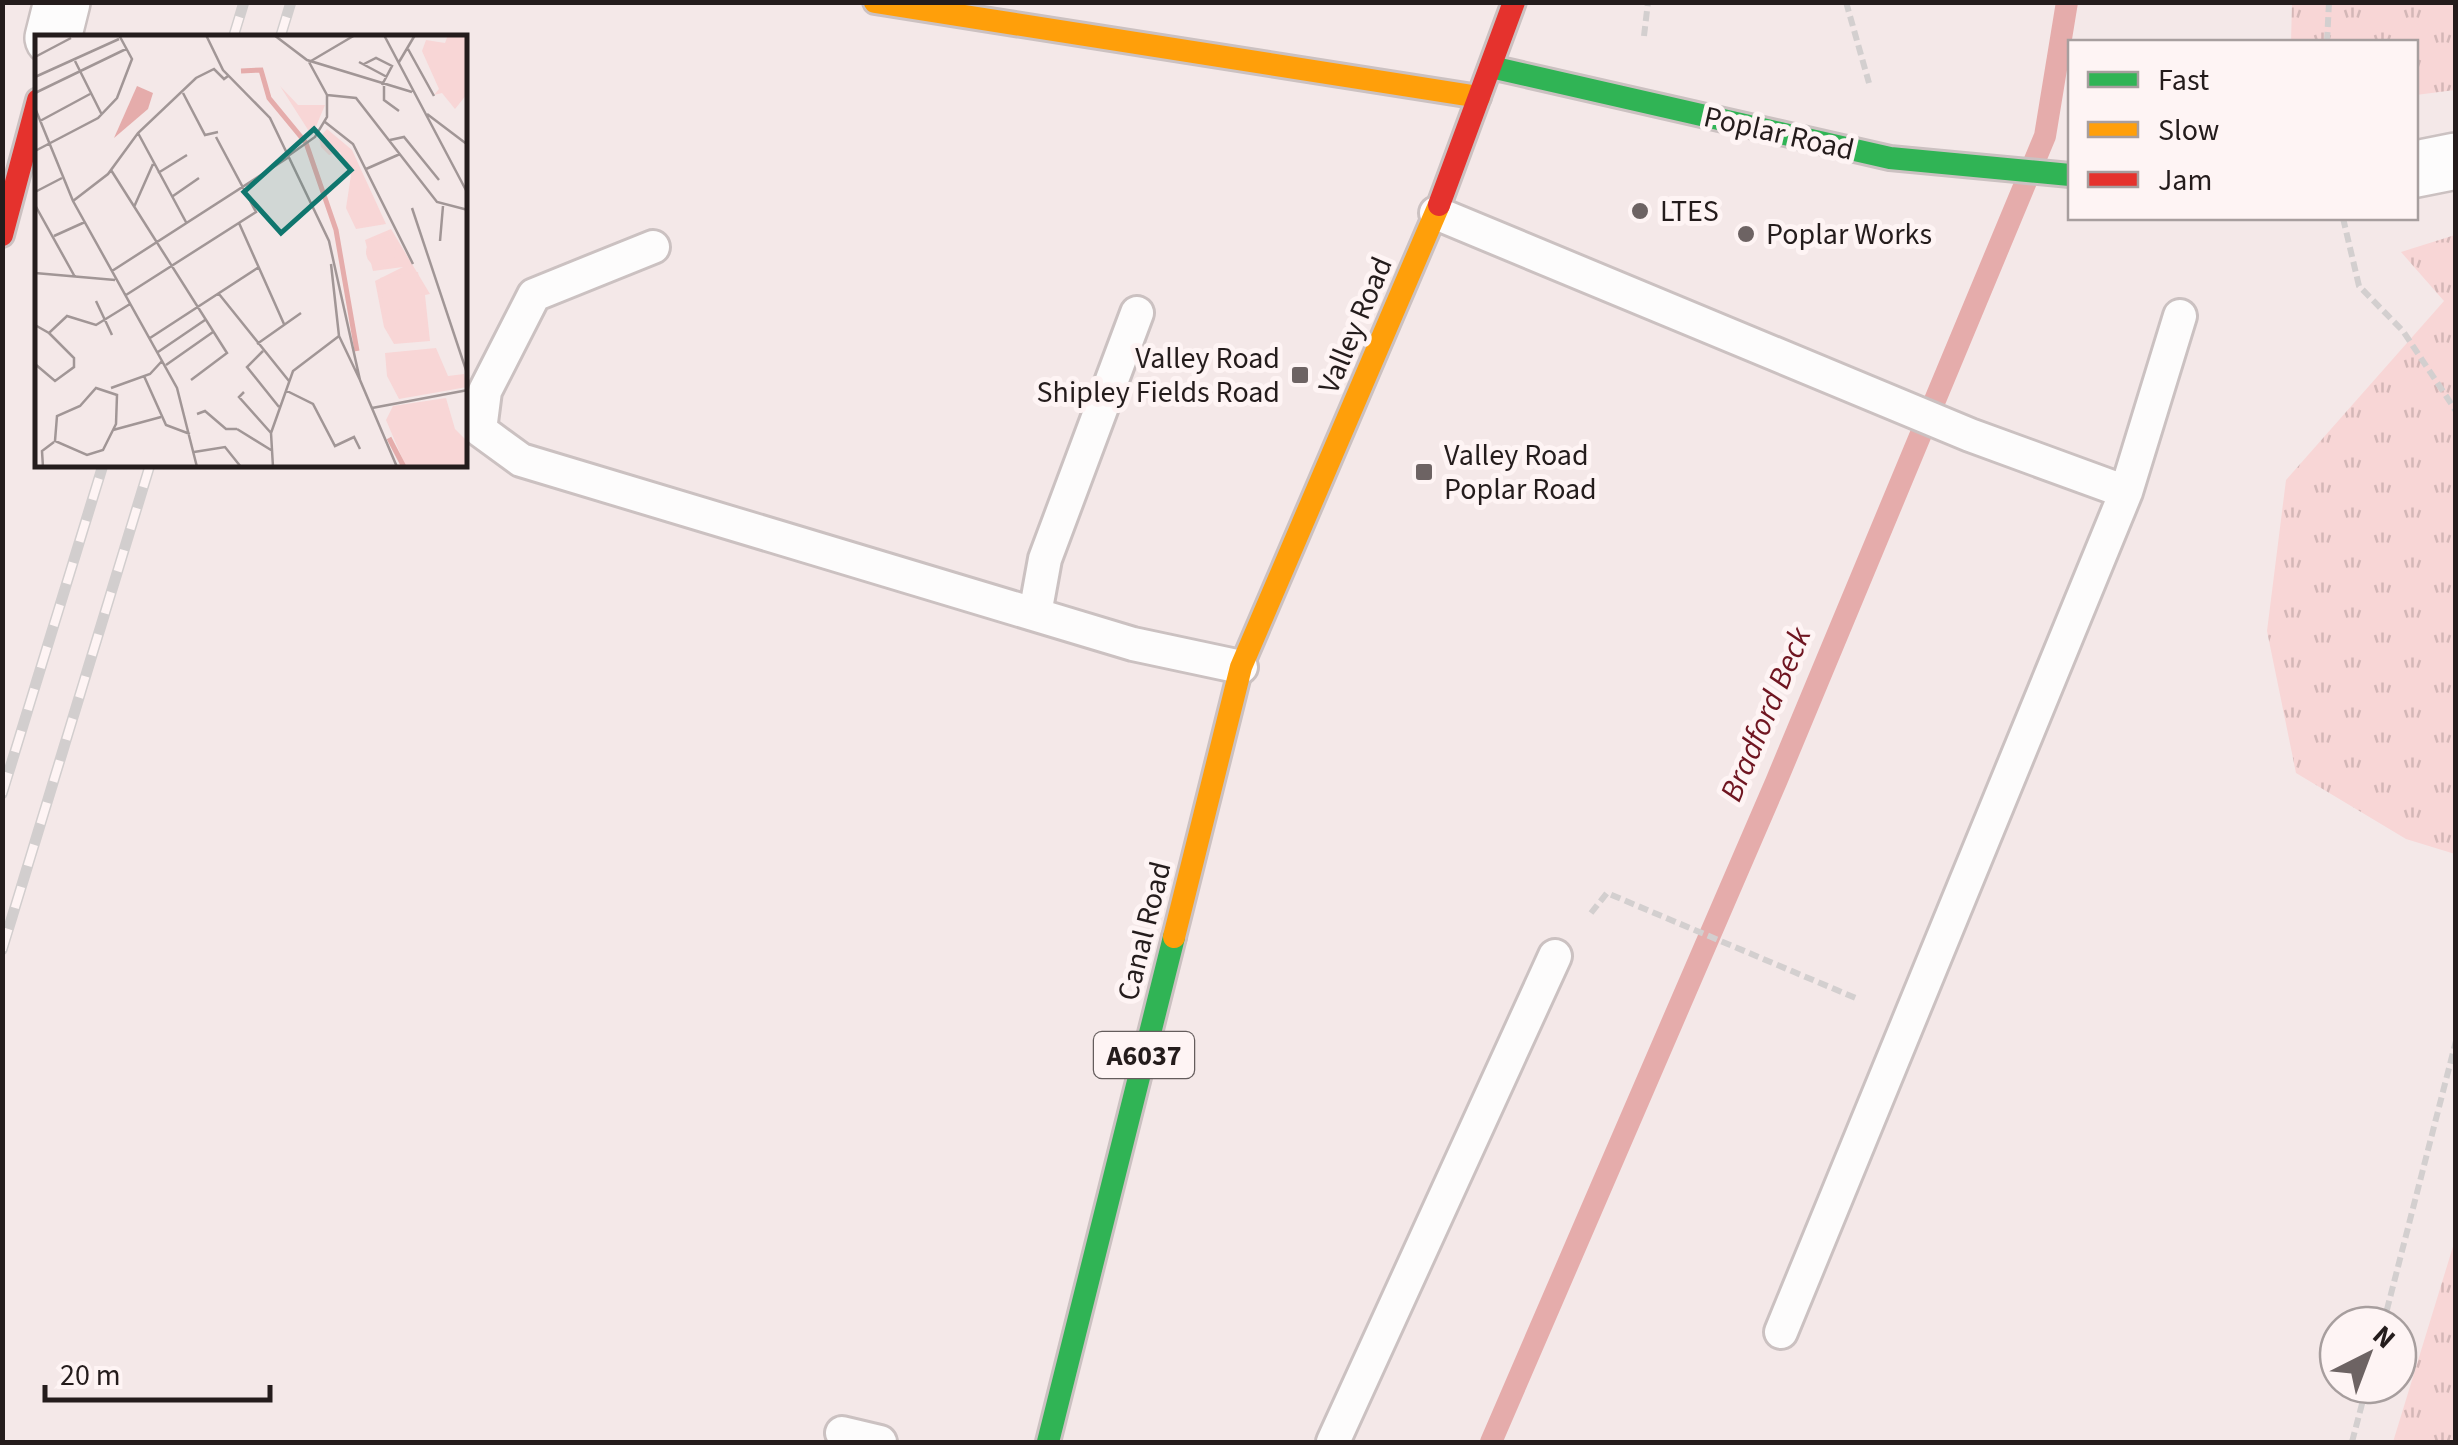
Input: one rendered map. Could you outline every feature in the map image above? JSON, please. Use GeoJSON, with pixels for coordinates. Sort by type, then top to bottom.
{"type":"FeatureCollection","features":[{"type":"Feature","properties":{"kind":"main road"},"geometry":{"type":"LineString","coordinates":[[875,2],[998,12],[1480,97]]}},
{"type":"Feature","properties":{"kind":"main road","name":"Valley Road"},"geometry":{"type":"LineString","coordinates":[[1242,667],[1436,213],[1514,2]]}},
{"type":"Feature","properties":{"kind":"main road","name":"Poplar Road"},"geometry":{"type":"LineString","coordinates":[[1491,67],[1890,158],[2068,175]]}},
{"type":"Feature","properties":{"kind":"main road"},"geometry":{"type":"LineString","coordinates":[[4,221],[35,111]]}},
{"type":"Feature","properties":{"kind":"main road","name":"Canal Road"},"geometry":{"type":"LineString","coordinates":[[1048,1442],[1242,667]]}},
{"type":"Feature","properties":{"kind":"street"},"geometry":{"type":"LineString","coordinates":[[54,35],[62,2]]}},
{"type":"Feature","properties":{"kind":"street"},"geometry":{"type":"LineString","coordinates":[[2418,169],[2456,161]]}},
{"type":"Feature","properties":{"kind":"lane"},"geometry":{"type":"LineString","coordinates":[[1436,213],[1970,436],[2126,492]]}},
{"type":"Feature","properties":{"kind":"lane"},"geometry":{"type":"LineString","coordinates":[[653,246],[534,294],[485,391],[480,430],[520,460],[1134,644],[1242,667]]}},
{"type":"Feature","properties":{"kind":"lane"},"geometry":{"type":"LineString","coordinates":[[1035,614],[1045,559],[1137,313]]}},
{"type":"Feature","properties":{"kind":"lane"},"geometry":{"type":"LineString","coordinates":[[1782,1332],[2126,492],[2180,316]]}},
{"type":"Feature","properties":{"kind":"lane"},"geometry":{"type":"LineString","coordinates":[[1333,1442],[1555,956]]}},
{"type":"Feature","properties":{"kind":"lane"},"geometry":{"type":"LineString","coordinates":[[842,1433],[880,1442]]}},
{"type":"Feature","properties":{"kind":"path"},"geometry":{"type":"LineString","coordinates":[[2327,40],[2328,2]]}},
{"type":"Feature","properties":{"kind":"path"},"geometry":{"type":"LineString","coordinates":[[2344,220],[2359,286],[2402,331],[2456,410]]}},
{"type":"Feature","properties":{"kind":"path"},"geometry":{"type":"LineString","coordinates":[[1653,913],[1810,978]]}},
{"type":"Feature","properties":{"kind":"path"},"geometry":{"type":"LineString","coordinates":[[2388,1305],[2456,1042]]}},
{"type":"Feature","properties":{"kind":"path"},"geometry":{"type":"LineString","coordinates":[[2352,1442],[2362,1405]]}},
{"type":"Feature","properties":{"kind":"green space"},"geometry":{"type":"Polygon","coordinates":[[[2292,3],[2455,3],[2455,90],[2418,95],[2418,40],[2291,40],[2292,3]]]}},
{"type":"Feature","properties":{"kind":"green space"},"geometry":{"type":"Polygon","coordinates":[[[2456,235],[2455,854],[2406,839],[2296,773],[2267,631],[2286,480],[2444,301],[2401,252],[2456,235]]]}},
{"type":"Feature","properties":{"kind":"green space"},"geometry":{"type":"Polygon","coordinates":[[[2455,1240],[2455,1442],[2393,1442],[2404,1405],[2418,1405],[2418,1361],[2455,1240]]]}},
{"type":"Feature","properties":{"kind":"waterway","name":"Bradford Beck"},"geometry":{"type":"LineString","coordinates":[[1491,1442],[1776,782],[2045,136],[2067,2]]}},
{"type":"Feature","properties":{"kind":"railway"},"geometry":{"type":"LineString","coordinates":[[234,35],[244,2]]}},
{"type":"Feature","properties":{"kind":"railway"},"geometry":{"type":"LineString","coordinates":[[281,35],[291,2]]}},
{"type":"Feature","properties":{"kind":"railway"},"geometry":{"type":"LineString","coordinates":[[2,794],[102,468]]}},
{"type":"Feature","properties":{"kind":"railway"},"geometry":{"type":"LineString","coordinates":[[2,950],[149,468]]}},
{"type":"Feature","properties":{"kind":"traffic: fast"},"geometry":{"type":"LineString","coordinates":[[1491,67],[1890,158],[2068,175]]}},
{"type":"Feature","properties":{"kind":"traffic: fast"},"geometry":{"type":"LineString","coordinates":[[1048,1442],[1174,937]]}},
{"type":"Feature","properties":{"kind":"traffic: slow"},"geometry":{"type":"LineString","coordinates":[[875,2],[1479,97]]}},
{"type":"Feature","properties":{"kind":"traffic: slow"},"geometry":{"type":"LineString","coordinates":[[1174,937],[1241,667],[1439,205]]}},
{"type":"Feature","properties":{"kind":"traffic: jam"},"geometry":{"type":"LineString","coordinates":[[1439,205],[1514,2]]}},
{"type":"Feature","properties":{"kind":"traffic: jam"},"geometry":{"type":"LineString","coordinates":[[2,235],[35,111]]}},
{"type":"Feature","properties":{"kind":"place","name":"LTES"},"geometry":{"type":"Point","coordinates":[1640,211]}},
{"type":"Feature","properties":{"kind":"place","name":"Poplar Works"},"geometry":{"type":"Point","coordinates":[1746,234]}},
{"type":"Feature","properties":{"kind":"place","name":"Valley Road Shipley Fields Road"},"geometry":{"type":"Point","coordinates":[1300,375]}},
{"type":"Feature","properties":{"kind":"place","name":"Valley Road Poplar Road"},"geometry":{"type":"Point","coordinates":[1424,472]}}]}
